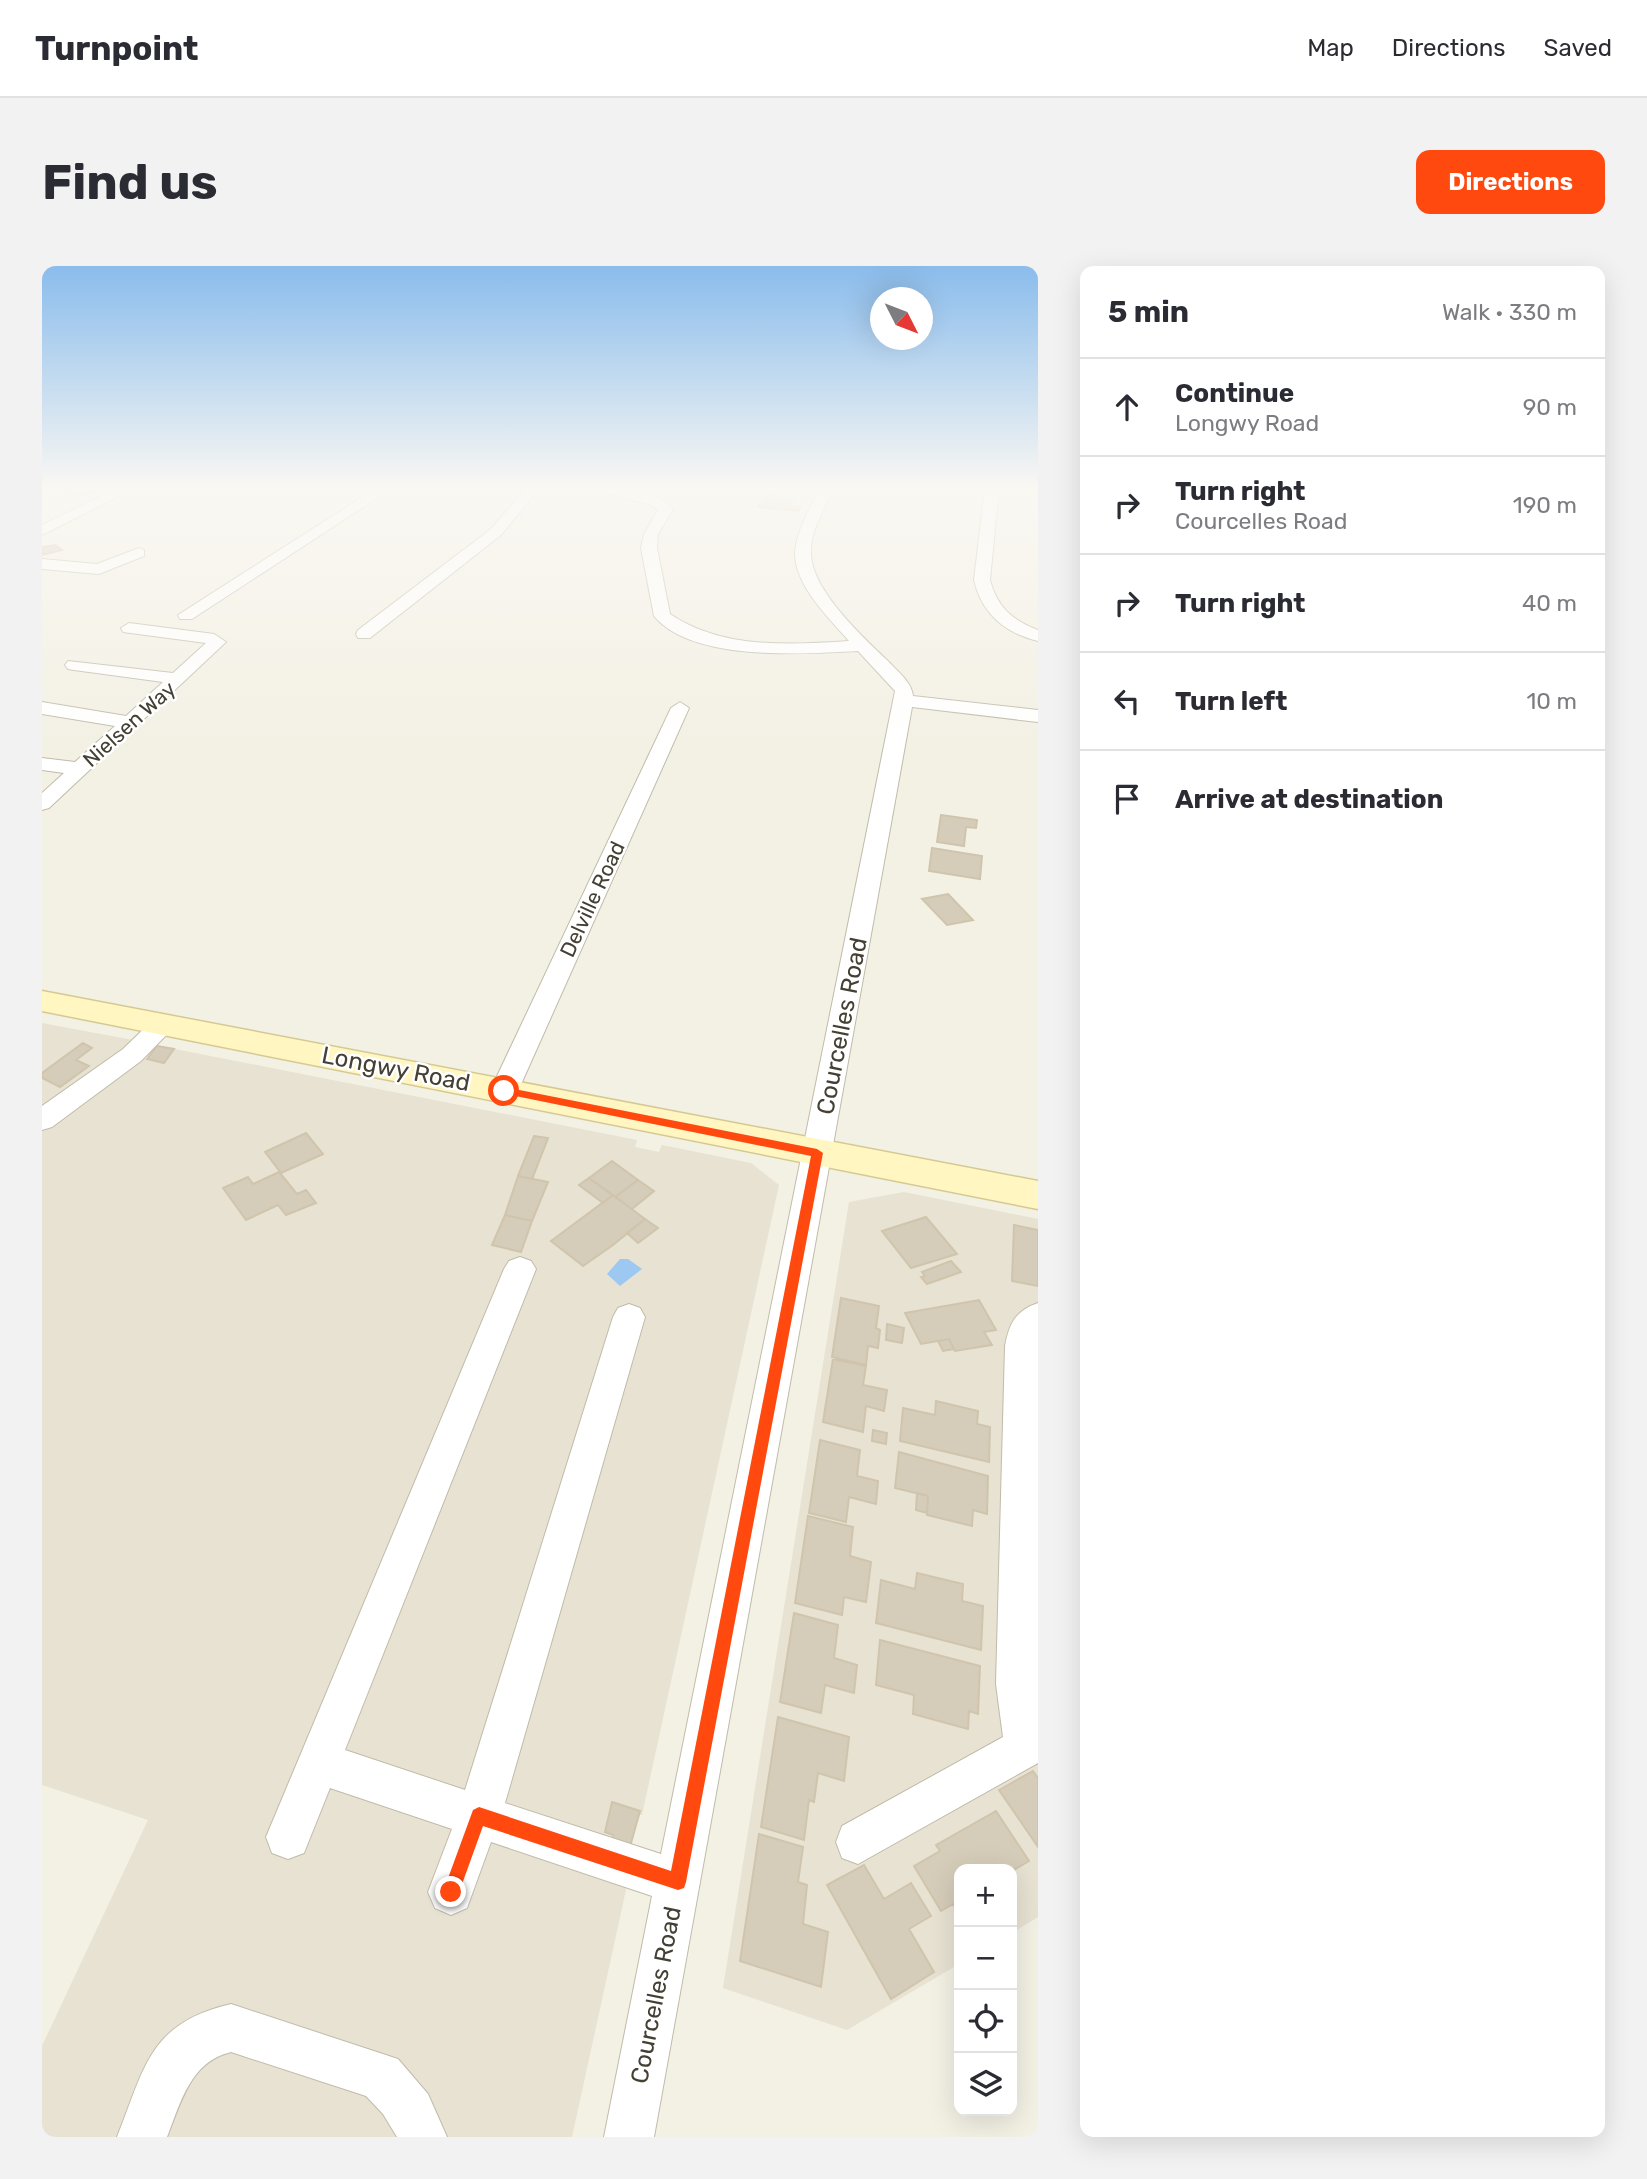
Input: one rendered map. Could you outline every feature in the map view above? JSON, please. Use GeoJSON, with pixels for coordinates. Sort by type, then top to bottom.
{"type":"FeatureCollection","features":[{"type":"Feature","properties":{"kind":"street"},"geometry":{"type":"LineString","coordinates":[[186,615],[250,574]]}},
{"type":"Feature","properties":{"kind":"street"},"geometry":{"type":"LineString","coordinates":[[364,634],[441,574]]}},
{"type":"Feature","properties":{"kind":"street"},"geometry":{"type":"LineString","coordinates":[[654,574],[662,616],[680,630],[719,640],[797,649],[864,645]]}},
{"type":"Feature","properties":{"kind":"street"},"geometry":{"type":"LineString","coordinates":[[807,574],[816,590],[898,682],[904,700],[1038,716]]}},
{"type":"Feature","properties":{"kind":"street"},"geometry":{"type":"LineString","coordinates":[[983,574],[989,607],[1005,620],[1038,636]]}},
{"type":"Feature","properties":{"kind":"street","name":"Nielsen Way"},"geometry":{"type":"LineString","coordinates":[[42,804],[216,645],[214,639],[129,628]]}},
{"type":"Feature","properties":{"kind":"street"},"geometry":{"type":"LineString","coordinates":[[74,665],[179,679]]}},
{"type":"Feature","properties":{"kind":"street","name":"Courcelles Road"},"geometry":{"type":"LineString","coordinates":[[629,2137],[904,700]]}},
{"type":"Feature","properties":{"kind":"street"},"geometry":{"type":"LineString","coordinates":[[42,708],[131,723]]}},
{"type":"Feature","properties":{"kind":"street","name":"Delville Road"},"geometry":{"type":"LineString","coordinates":[[504,1091],[680,708]]}},
{"type":"Feature","properties":{"kind":"street"},"geometry":{"type":"LineString","coordinates":[[42,764],[80,769]]}},
{"type":"Feature","properties":{"kind":"street","name":"Longwy Road"},"geometry":{"type":"LineString","coordinates":[[42,1001],[1038,1195]]}},
{"type":"Feature","properties":{"kind":"street"},"geometry":{"type":"LineString","coordinates":[[42,1120],[132,1055],[164,1024]]}},
{"type":"Feature","properties":{"kind":"street"},"geometry":{"type":"LineString","coordinates":[[288,1837],[520,1269]]}},
{"type":"Feature","properties":{"kind":"street"},"geometry":{"type":"LineString","coordinates":[[858,1842],[1031,1744],[1016,1684],[1021,1346],[1025,1328],[1038,1316]]}},
{"type":"Feature","properties":{"kind":"street"},"geometry":{"type":"LineString","coordinates":[[451,1892],[479,1816],[629,1317]]}},
{"type":"Feature","properties":{"kind":"street"},"geometry":{"type":"LineString","coordinates":[[319,1763],[678,1882]]}},
{"type":"Feature","properties":{"kind":"street"},"geometry":{"type":"LineString","coordinates":[[142,2137],[168,2071],[179,2055],[197,2039],[232,2028],[381,2077],[407,2104],[422,2137]]}},
{"type":"Feature","properties":{"kind":"shaded area"},"geometry":{"type":"Polygon","coordinates":[[[42,1023],[133,1040],[118,1052],[164,1063],[175,1049],[637,1140],[635,1147],[659,1152],[662,1145],[751,1163],[779,1185],[642,1815],[639,1815],[631,1839],[627,1885],[572,2137],[42,2137],[42,2046],[148,1820],[42,1785],[42,1023]]]}},
{"type":"Feature","properties":{"kind":"shaded area"},"geometry":{"type":"Polygon","coordinates":[[[904,1192],[1038,1219],[1038,1917],[1017,1930],[1017,1864],[954,1864],[954,1967],[847,2030],[723,1988],[849,1202],[904,1192]]]}},
{"type":"Feature","properties":{"kind":"water"},"geometry":{"type":"Polygon","coordinates":[[[620,1259],[628,1259],[642,1269],[620,1286],[607,1274],[620,1259]]]}},
{"type":"Feature","properties":{"kind":"building"},"geometry":{"type":"Polygon","coordinates":[[[941,815],[977,820],[976,828],[966,827],[964,846],[937,842],[941,815]]]}},
{"type":"Feature","properties":{"kind":"building"},"geometry":{"type":"Polygon","coordinates":[[[932,848],[982,856],[980,879],[929,871],[932,848]]]}},
{"type":"Feature","properties":{"kind":"building"},"geometry":{"type":"Polygon","coordinates":[[[948,894],[973,920],[947,925],[922,899],[948,894]]]}},
{"type":"Feature","properties":{"kind":"building"},"geometry":{"type":"Polygon","coordinates":[[[83,1043],[92,1048],[76,1060],[89,1066],[60,1087],[42,1078],[42,1073],[83,1043]]]}},
{"type":"Feature","properties":{"kind":"building"},"geometry":{"type":"Polygon","coordinates":[[[157,1046],[174,1049],[164,1063],[147,1059],[157,1046]]]}},
{"type":"Feature","properties":{"kind":"building"},"geometry":{"type":"Polygon","coordinates":[[[306,1133],[323,1154],[281,1173],[265,1152],[306,1133]]]}},
{"type":"Feature","properties":{"kind":"building"},"geometry":{"type":"Polygon","coordinates":[[[534,1136],[548,1138],[532,1179],[518,1176],[534,1136]]]}},
{"type":"Feature","properties":{"kind":"building"},"geometry":{"type":"Polygon","coordinates":[[[612,1161],[638,1180],[615,1197],[589,1178],[612,1161]]]}},
{"type":"Feature","properties":{"kind":"building"},"geometry":{"type":"Polygon","coordinates":[[[279,1172],[297,1194],[306,1190],[316,1203],[286,1215],[278,1205],[246,1220],[223,1188],[248,1177],[253,1184],[279,1172]]]}},
{"type":"Feature","properties":{"kind":"building"},"geometry":{"type":"Polygon","coordinates":[[[518,1176],[548,1182],[532,1221],[505,1215],[518,1176]]]}},
{"type":"Feature","properties":{"kind":"building"},"geometry":{"type":"Polygon","coordinates":[[[589,1178],[613,1195],[603,1203],[579,1185],[589,1178]]]}},
{"type":"Feature","properties":{"kind":"building"},"geometry":{"type":"Polygon","coordinates":[[[638,1180],[654,1191],[632,1209],[615,1197],[638,1180]]]}},
{"type":"Feature","properties":{"kind":"building"},"geometry":{"type":"Polygon","coordinates":[[[613,1195],[645,1219],[613,1245],[583,1266],[551,1241],[613,1195]]]}},
{"type":"Feature","properties":{"kind":"building"},"geometry":{"type":"Polygon","coordinates":[[[505,1215],[532,1221],[521,1252],[492,1245],[505,1215]]]}},
{"type":"Feature","properties":{"kind":"building"},"geometry":{"type":"Polygon","coordinates":[[[926,1217],[957,1254],[911,1268],[882,1231],[926,1217]]]}},
{"type":"Feature","properties":{"kind":"building"},"geometry":{"type":"Polygon","coordinates":[[[645,1219],[658,1228],[638,1243],[627,1233],[645,1219]]]}},
{"type":"Feature","properties":{"kind":"building"},"geometry":{"type":"Polygon","coordinates":[[[1014,1225],[1038,1230],[1038,1286],[1012,1281],[1014,1225]]]}},
{"type":"Feature","properties":{"kind":"building"},"geometry":{"type":"Polygon","coordinates":[[[951,1261],[961,1272],[927,1284],[921,1277],[925,1276],[922,1272],[951,1261]]]}},
{"type":"Feature","properties":{"kind":"building"},"geometry":{"type":"Polygon","coordinates":[[[841,1298],[879,1306],[876,1328],[880,1330],[878,1348],[868,1346],[866,1365],[832,1357],[841,1298]]]}},
{"type":"Feature","properties":{"kind":"building"},"geometry":{"type":"Polygon","coordinates":[[[979,1300],[996,1330],[984,1332],[992,1345],[955,1351],[949,1339],[921,1344],[905,1313],[979,1300]]]}},
{"type":"Feature","properties":{"kind":"building"},"geometry":{"type":"Polygon","coordinates":[[[887,1324],[904,1328],[902,1343],[886,1340],[887,1324]]]}},
{"type":"Feature","properties":{"kind":"building"},"geometry":{"type":"Polygon","coordinates":[[[949,1339],[954,1349],[943,1351],[938,1341],[949,1339]]]}},
{"type":"Feature","properties":{"kind":"building"},"geometry":{"type":"Polygon","coordinates":[[[833,1359],[866,1366],[863,1385],[887,1390],[884,1411],[866,1406],[863,1432],[823,1422],[833,1359]]]}},
{"type":"Feature","properties":{"kind":"building"},"geometry":{"type":"Polygon","coordinates":[[[936,1401],[978,1411],[977,1424],[990,1427],[989,1462],[900,1441],[903,1408],[935,1415],[936,1401]]]}},
{"type":"Feature","properties":{"kind":"building"},"geometry":{"type":"Polygon","coordinates":[[[873,1430],[887,1433],[886,1444],[872,1441],[873,1430]]]}},
{"type":"Feature","properties":{"kind":"building"},"geometry":{"type":"Polygon","coordinates":[[[820,1440],[860,1450],[857,1476],[878,1481],[876,1504],[849,1497],[846,1522],[809,1513],[820,1440]]]}},
{"type":"Feature","properties":{"kind":"building"},"geometry":{"type":"Polygon","coordinates":[[[899,1452],[988,1476],[987,1514],[973,1510],[972,1526],[927,1515],[928,1496],[895,1488],[899,1452]]]}},
{"type":"Feature","properties":{"kind":"building"},"geometry":{"type":"Polygon","coordinates":[[[917,1493],[928,1496],[927,1513],[916,1510],[917,1493]]]}},
{"type":"Feature","properties":{"kind":"building"},"geometry":{"type":"Polygon","coordinates":[[[808,1516],[853,1527],[850,1556],[871,1562],[866,1602],[844,1597],[842,1615],[795,1603],[808,1516]]]}},
{"type":"Feature","properties":{"kind":"building"},"geometry":{"type":"Polygon","coordinates":[[[917,1573],[963,1584],[962,1601],[983,1606],[981,1650],[876,1623],[881,1580],[915,1589],[917,1573]]]}},
{"type":"Feature","properties":{"kind":"building"},"geometry":{"type":"Polygon","coordinates":[[[794,1613],[838,1625],[834,1658],[857,1665],[854,1693],[825,1685],[821,1713],[780,1702],[794,1613]]]}},
{"type":"Feature","properties":{"kind":"building"},"geometry":{"type":"Polygon","coordinates":[[[880,1640],[980,1666],[978,1714],[969,1711],[968,1729],[913,1714],[914,1695],[876,1685],[880,1640]]]}},
{"type":"Feature","properties":{"kind":"building"},"geometry":{"type":"Polygon","coordinates":[[[778,1717],[849,1737],[844,1781],[818,1773],[814,1802],[809,1800],[804,1840],[761,1827],[778,1717]]]}},
{"type":"Feature","properties":{"kind":"building"},"geometry":{"type":"Polygon","coordinates":[[[1033,1771],[1038,1778],[1038,1847],[999,1790],[1033,1771]]]}},
{"type":"Feature","properties":{"kind":"building"},"geometry":{"type":"Polygon","coordinates":[[[612,1802],[640,1811],[628,1854],[610,1848],[613,1835],[605,1832],[612,1802]]]}},
{"type":"Feature","properties":{"kind":"building"},"geometry":{"type":"Polygon","coordinates":[[[996,1811],[1029,1861],[1017,1868],[1017,1864],[954,1864],[954,1906],[941,1911],[914,1866],[940,1851],[936,1845],[996,1811]]]}},
{"type":"Feature","properties":{"kind":"building"},"geometry":{"type":"Polygon","coordinates":[[[759,1834],[803,1847],[798,1882],[807,1885],[803,1924],[828,1932],[821,1987],[740,1961],[759,1834]]]}},
{"type":"Feature","properties":{"kind":"building"},"geometry":{"type":"Polygon","coordinates":[[[864,1865],[884,1899],[911,1883],[931,1916],[909,1929],[934,1972],[891,1999],[827,1885],[864,1865]]]}},
{"type":"Feature","properties":{"kind":"route"},"geometry":{"type":"LineString","coordinates":[[451,1892],[479,1816],[678,1882],[817,1153],[504,1091]]}}]}
